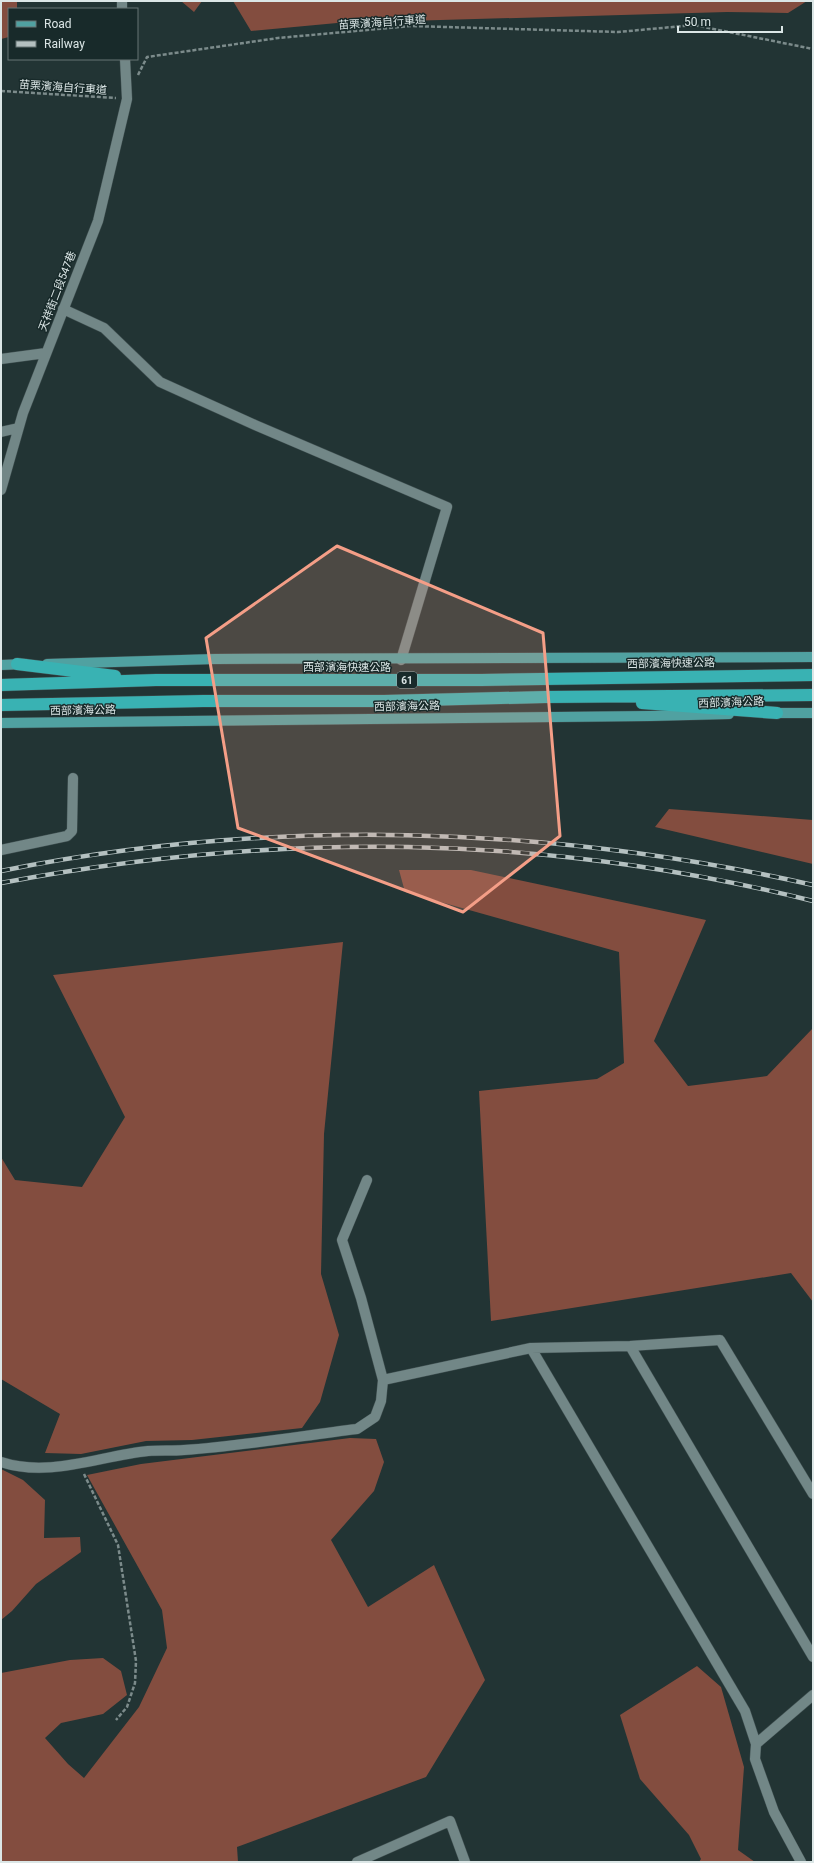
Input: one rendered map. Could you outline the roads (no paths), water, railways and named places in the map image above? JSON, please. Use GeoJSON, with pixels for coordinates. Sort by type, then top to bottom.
{"type":"FeatureCollection","features":[{"type":"Feature","properties":{"kind":"highway"},"geometry":{"type":"LineString","coordinates":[[17,664],[156,680]]}},
{"type":"Feature","properties":{"kind":"highway","name":"西部濱海快速公路"},"geometry":{"type":"LineString","coordinates":[[1,685],[156,680],[473,680],[813,675]]}},
{"type":"Feature","properties":{"kind":"highway","name":"61"},"geometry":{"type":"LineString","coordinates":[[1,705],[545,697],[813,695]]}},
{"type":"Feature","properties":{"kind":"highway"},"geometry":{"type":"LineString","coordinates":[[545,697],[777,713]]}},
{"type":"Feature","properties":{"kind":"main road","name":"61"},"geometry":{"type":"LineString","coordinates":[[1,665],[215,659],[401,660],[813,657]]}},
{"type":"Feature","properties":{"kind":"main road","name":"西部濱海公路"},"geometry":{"type":"LineString","coordinates":[[1,723],[813,713]]}},
{"type":"Feature","properties":{"kind":"street","name":"天祥街二段547巷"},"geometry":{"type":"LineString","coordinates":[[1,490],[18,428],[98,221],[127,99],[125,60]]}},
{"type":"Feature","properties":{"kind":"street"},"geometry":{"type":"LineString","coordinates":[[63,309],[104,328],[160,382],[262,428],[447,507],[401,660]]}},
{"type":"Feature","properties":{"kind":"street"},"geometry":{"type":"LineString","coordinates":[[1,359],[46,353]]}},
{"type":"Feature","properties":{"kind":"street"},"geometry":{"type":"LineString","coordinates":[[1,432],[18,428]]}},
{"type":"Feature","properties":{"kind":"street"},"geometry":{"type":"LineString","coordinates":[[1,850],[67,836],[72,831],[73,778]]}},
{"type":"Feature","properties":{"kind":"street"},"geometry":{"type":"LineString","coordinates":[[1,1462],[17,1467],[48,1468],[149,1451],[184,1450],[357,1430],[375,1416],[380,1401],[383,1380],[361,1298],[342,1240],[367,1180]]}},
{"type":"Feature","properties":{"kind":"street"},"geometry":{"type":"LineString","coordinates":[[383,1380],[530,1348],[630,1346],[720,1340],[813,1494]]}},
{"type":"Feature","properties":{"kind":"street"},"geometry":{"type":"LineString","coordinates":[[630,1346],[813,1657]]}},
{"type":"Feature","properties":{"kind":"street"},"geometry":{"type":"LineString","coordinates":[[530,1348],[745,1711],[756,1744],[755,1759],[774,1812],[802,1862]]}},
{"type":"Feature","properties":{"kind":"street"},"geometry":{"type":"LineString","coordinates":[[756,1744],[813,1695]]}},
{"type":"Feature","properties":{"kind":"street"},"geometry":{"type":"LineString","coordinates":[[357,1862],[450,1821],[465,1862]]}},
{"type":"Feature","properties":{"kind":"railway"},"geometry":{"type":"LineString","coordinates":[[1,871],[102,854],[204,842],[306,836],[408,835],[510,840],[612,850],[713,865],[813,885]]}},
{"type":"Feature","properties":{"kind":"railway"},"geometry":{"type":"LineString","coordinates":[[1,883],[104,866],[206,854],[307,848],[408,847],[509,852],[610,862],[711,879],[813,901]]}}]}
